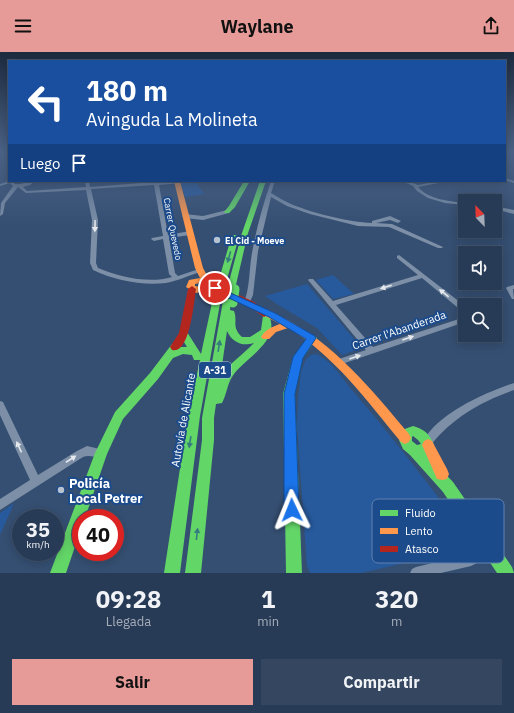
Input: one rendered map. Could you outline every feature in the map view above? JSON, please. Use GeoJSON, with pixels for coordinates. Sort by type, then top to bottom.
{"type":"FeatureCollection","features":[{"type":"Feature","properties":{"kind":"main road"},"geometry":{"type":"LineString","coordinates":[[177,182],[199,270],[206,286],[247,302],[312,338],[339,362],[380,408],[404,438],[409,448],[421,452],[426,450],[428,444]]}},
{"type":"Feature","properties":{"kind":"main road"},"geometry":{"type":"LineString","coordinates":[[227,212],[232,207],[245,182]]}},
{"type":"Feature","properties":{"kind":"main road","name":"Autovía de Alicante"},"geometry":{"type":"LineString","coordinates":[[172,573],[194,416],[214,298],[206,286],[236,234],[256,182]]}},
{"type":"Feature","properties":{"kind":"main road","name":"A-31"},"geometry":{"type":"LineString","coordinates":[[193,573],[208,440],[208,418],[234,279],[245,233],[263,182]]}},
{"type":"Feature","properties":{"kind":"main road"},"geometry":{"type":"LineString","coordinates":[[58,573],[101,453],[119,416],[154,376],[184,334],[190,301],[196,293],[206,286],[218,269]]}},
{"type":"Feature","properties":{"kind":"main road"},"geometry":{"type":"LineString","coordinates":[[194,416],[192,401],[196,354],[214,298]]}},
{"type":"Feature","properties":{"kind":"main road"},"geometry":{"type":"LineString","coordinates":[[230,302],[229,325],[231,332],[241,340],[254,340],[267,332],[289,324]]}},
{"type":"Feature","properties":{"kind":"main road"},"geometry":{"type":"LineString","coordinates":[[208,440],[214,423],[221,386],[226,376],[258,346],[267,332],[266,318],[260,310]]}},
{"type":"Feature","properties":{"kind":"main road"},"geometry":{"type":"LineString","coordinates":[[266,318],[289,324]]}},
{"type":"Feature","properties":{"kind":"main road"},"geometry":{"type":"LineString","coordinates":[[298,330],[301,342],[301,352]]}},
{"type":"Feature","properties":{"kind":"main road"},"geometry":{"type":"LineString","coordinates":[[184,334],[196,354]]}},
{"type":"Feature","properties":{"kind":"main road"},"geometry":{"type":"LineString","coordinates":[[294,573],[289,394],[294,372],[301,352],[312,338]]}},
{"type":"Feature","properties":{"kind":"main road"},"geometry":{"type":"LineString","coordinates":[[301,352],[313,349],[326,350]]}},
{"type":"Feature","properties":{"kind":"main road"},"geometry":{"type":"LineString","coordinates":[[169,355],[182,350],[196,354]]}},
{"type":"Feature","properties":{"kind":"main road"},"geometry":{"type":"LineString","coordinates":[[380,408],[399,424],[426,438],[448,487]]}},
{"type":"Feature","properties":{"kind":"main road"},"geometry":{"type":"LineString","coordinates":[[404,438],[406,434],[416,432]]}},
{"type":"Feature","properties":{"kind":"main road"},"geometry":{"type":"LineString","coordinates":[[415,451],[448,487],[456,499]]}},
{"type":"Feature","properties":{"kind":"main road"},"geometry":{"type":"LineString","coordinates":[[499,563],[506,573]]}},
{"type":"Feature","properties":{"kind":"street"},"geometry":{"type":"LineString","coordinates":[[0,185],[27,184],[31,182]]}},
{"type":"Feature","properties":{"kind":"street"},"geometry":{"type":"LineString","coordinates":[[87,182],[95,220],[95,269],[102,272],[149,282],[166,281],[199,270]]}},
{"type":"Feature","properties":{"kind":"street","name":"Carrer Quevedo"},"geometry":{"type":"LineString","coordinates":[[156,182],[172,274],[177,278]]}},
{"type":"Feature","properties":{"kind":"street"},"geometry":{"type":"LineString","coordinates":[[15,184],[26,192],[30,192],[60,188],[89,188],[114,184],[177,182]]}},
{"type":"Feature","properties":{"kind":"street"},"geometry":{"type":"LineString","coordinates":[[247,302],[250,295],[255,246],[273,182]]}},
{"type":"Feature","properties":{"kind":"street"},"geometry":{"type":"LineString","coordinates":[[406,182],[415,186],[441,182]]}},
{"type":"Feature","properties":{"kind":"street"},"geometry":{"type":"LineString","coordinates":[[0,214],[3,203],[15,184]]}},
{"type":"Feature","properties":{"kind":"street"},"geometry":{"type":"LineString","coordinates":[[415,186],[416,190],[425,195],[447,202],[458,203]]}},
{"type":"Feature","properties":{"kind":"street"},"geometry":{"type":"LineString","coordinates":[[269,194],[295,208],[354,222],[390,226],[440,247]]}},
{"type":"Feature","properties":{"kind":"street"},"geometry":{"type":"LineString","coordinates":[[502,209],[514,212]]}},
{"type":"Feature","properties":{"kind":"street"},"geometry":{"type":"LineString","coordinates":[[211,217],[227,212]]}},
{"type":"Feature","properties":{"kind":"street"},"geometry":{"type":"LineString","coordinates":[[154,239],[165,237],[203,218],[218,217],[222,221]]}},
{"type":"Feature","properties":{"kind":"street"},"geometry":{"type":"LineString","coordinates":[[188,225],[203,218]]}},
{"type":"Feature","properties":{"kind":"street"},"geometry":{"type":"LineString","coordinates":[[354,222],[374,222],[390,218],[398,221]]}},
{"type":"Feature","properties":{"kind":"street"},"geometry":{"type":"LineString","coordinates":[[400,257],[458,304]]}},
{"type":"Feature","properties":{"kind":"street"},"geometry":{"type":"LineString","coordinates":[[331,304],[423,276]]}},
{"type":"Feature","properties":{"kind":"street"},"geometry":{"type":"LineString","coordinates":[[311,280],[372,351]]}},
{"type":"Feature","properties":{"kind":"street"},"geometry":{"type":"LineString","coordinates":[[512,287],[509,288],[514,297]]}},
{"type":"Feature","properties":{"kind":"street","name":"Carrer l'Abanderada"},"geometry":{"type":"LineString","coordinates":[[339,362],[458,320]]}},
{"type":"Feature","properties":{"kind":"street"},"geometry":{"type":"LineString","coordinates":[[428,444],[432,435],[479,400],[498,391],[514,386]]}},
{"type":"Feature","properties":{"kind":"street"},"geometry":{"type":"LineString","coordinates":[[0,405],[36,482]]}},
{"type":"Feature","properties":{"kind":"street"},"geometry":{"type":"LineString","coordinates":[[416,432],[443,426]]}},
{"type":"Feature","properties":{"kind":"street"},"geometry":{"type":"LineString","coordinates":[[0,505],[80,454],[87,451],[101,453]]}},
{"type":"Feature","properties":{"kind":"street"},"geometry":{"type":"LineString","coordinates":[[416,573],[458,563]]}},
{"type":"Feature","properties":{"kind":"shaded area"},"geometry":{"type":"Polygon","coordinates":[[[196,182],[204,194],[185,197],[181,183],[196,182]]]}},
{"type":"Feature","properties":{"kind":"shaded area"},"geometry":{"type":"Polygon","coordinates":[[[333,275],[354,294],[333,299],[316,280],[333,275]]]}},
{"type":"Feature","properties":{"kind":"shaded area"},"geometry":{"type":"Polygon","coordinates":[[[307,284],[362,348],[342,355],[317,328],[265,296],[307,284]]]}},
{"type":"Feature","properties":{"kind":"shaded area"},"geometry":{"type":"Polygon","coordinates":[[[316,354],[327,360],[336,370],[396,442],[440,499],[372,499],[372,563],[404,563],[361,573],[310,573],[307,566],[297,426],[301,372],[306,359],[311,355],[316,354]]]}},
{"type":"Feature","properties":{"kind":"shaded area"},"geometry":{"type":"Polygon","coordinates":[[[14,503],[0,535],[0,513],[14,503]]]}},
{"type":"Feature","properties":{"kind":"traffic: fast"},"geometry":{"type":"LineString","coordinates":[[227,212],[232,207],[246,182]]}},
{"type":"Feature","properties":{"kind":"traffic: fast"},"geometry":{"type":"LineString","coordinates":[[231,289],[245,233],[263,182]]}},
{"type":"Feature","properties":{"kind":"traffic: fast"},"geometry":{"type":"LineString","coordinates":[[221,286],[235,237]]}},
{"type":"Feature","properties":{"kind":"traffic: fast"},"geometry":{"type":"LineString","coordinates":[[210,297],[214,283]]}},
{"type":"Feature","properties":{"kind":"traffic: fast"},"geometry":{"type":"LineString","coordinates":[[233,303],[235,289]]}},
{"type":"Feature","properties":{"kind":"traffic: fast"},"geometry":{"type":"LineString","coordinates":[[172,573],[194,416],[217,298]]}},
{"type":"Feature","properties":{"kind":"traffic: fast"},"geometry":{"type":"LineString","coordinates":[[193,573],[208,440],[208,418],[227,301]]}},
{"type":"Feature","properties":{"kind":"traffic: fast"},"geometry":{"type":"LineString","coordinates":[[231,313],[231,329],[238,339],[251,341],[264,332]]}},
{"type":"Feature","properties":{"kind":"traffic: fast"},"geometry":{"type":"LineString","coordinates":[[218,400],[224,381],[230,371],[260,343],[266,328],[266,318]]}},
{"type":"Feature","properties":{"kind":"traffic: fast"},"geometry":{"type":"LineString","coordinates":[[184,334],[198,357]]}},
{"type":"Feature","properties":{"kind":"traffic: fast"},"geometry":{"type":"LineString","coordinates":[[294,573],[289,394],[298,357],[312,338]]}},
{"type":"Feature","properties":{"kind":"traffic: fast"},"geometry":{"type":"LineString","coordinates":[[58,573],[101,453],[119,416],[154,376],[175,347]]}},
{"type":"Feature","properties":{"kind":"traffic: fast"},"geometry":{"type":"LineString","coordinates":[[169,355],[182,350],[194,352]]}},
{"type":"Feature","properties":{"kind":"traffic: fast"},"geometry":{"type":"LineString","coordinates":[[413,431],[421,434],[426,440],[428,445],[425,449],[416,451],[407,445],[406,434],[413,431]]}},
{"type":"Feature","properties":{"kind":"traffic: fast"},"geometry":{"type":"LineString","coordinates":[[415,451],[448,487],[456,499]]}},
{"type":"Feature","properties":{"kind":"traffic: fast"},"geometry":{"type":"LineString","coordinates":[[499,563],[506,573]]}},
{"type":"Feature","properties":{"kind":"traffic: slow"},"geometry":{"type":"LineString","coordinates":[[177,182],[199,268],[206,281]]}},
{"type":"Feature","properties":{"kind":"traffic: slow"},"geometry":{"type":"LineString","coordinates":[[201,280],[208,284],[204,289],[196,290],[190,287],[192,282],[201,280]]}},
{"type":"Feature","properties":{"kind":"traffic: slow"},"geometry":{"type":"LineString","coordinates":[[260,310],[303,333],[318,344],[345,369],[405,438]]}},
{"type":"Feature","properties":{"kind":"traffic: slow"},"geometry":{"type":"LineString","coordinates":[[266,337],[273,330],[289,324]]}},
{"type":"Feature","properties":{"kind":"traffic: slow"},"geometry":{"type":"LineString","coordinates":[[428,445],[442,474]]}},
{"type":"Feature","properties":{"kind":"traffic: jam"},"geometry":{"type":"LineString","coordinates":[[208,283],[251,304],[264,314]]}},
{"type":"Feature","properties":{"kind":"traffic: jam"},"geometry":{"type":"LineString","coordinates":[[175,347],[184,334],[192,289]]}},
{"type":"Feature","properties":{"kind":"place","name":"El Cid - Moeve"},"geometry":{"type":"Point","coordinates":[217,240]}},
{"type":"Feature","properties":{"kind":"place","name":"Policía Local Petrer"},"geometry":{"type":"Point","coordinates":[61,490]}},
{"type":"Feature","properties":{"kind":"route"},"geometry":{"type":"LineString","coordinates":[[215,288],[247,302],[312,338],[298,357],[289,394],[292,510]]}}]}
